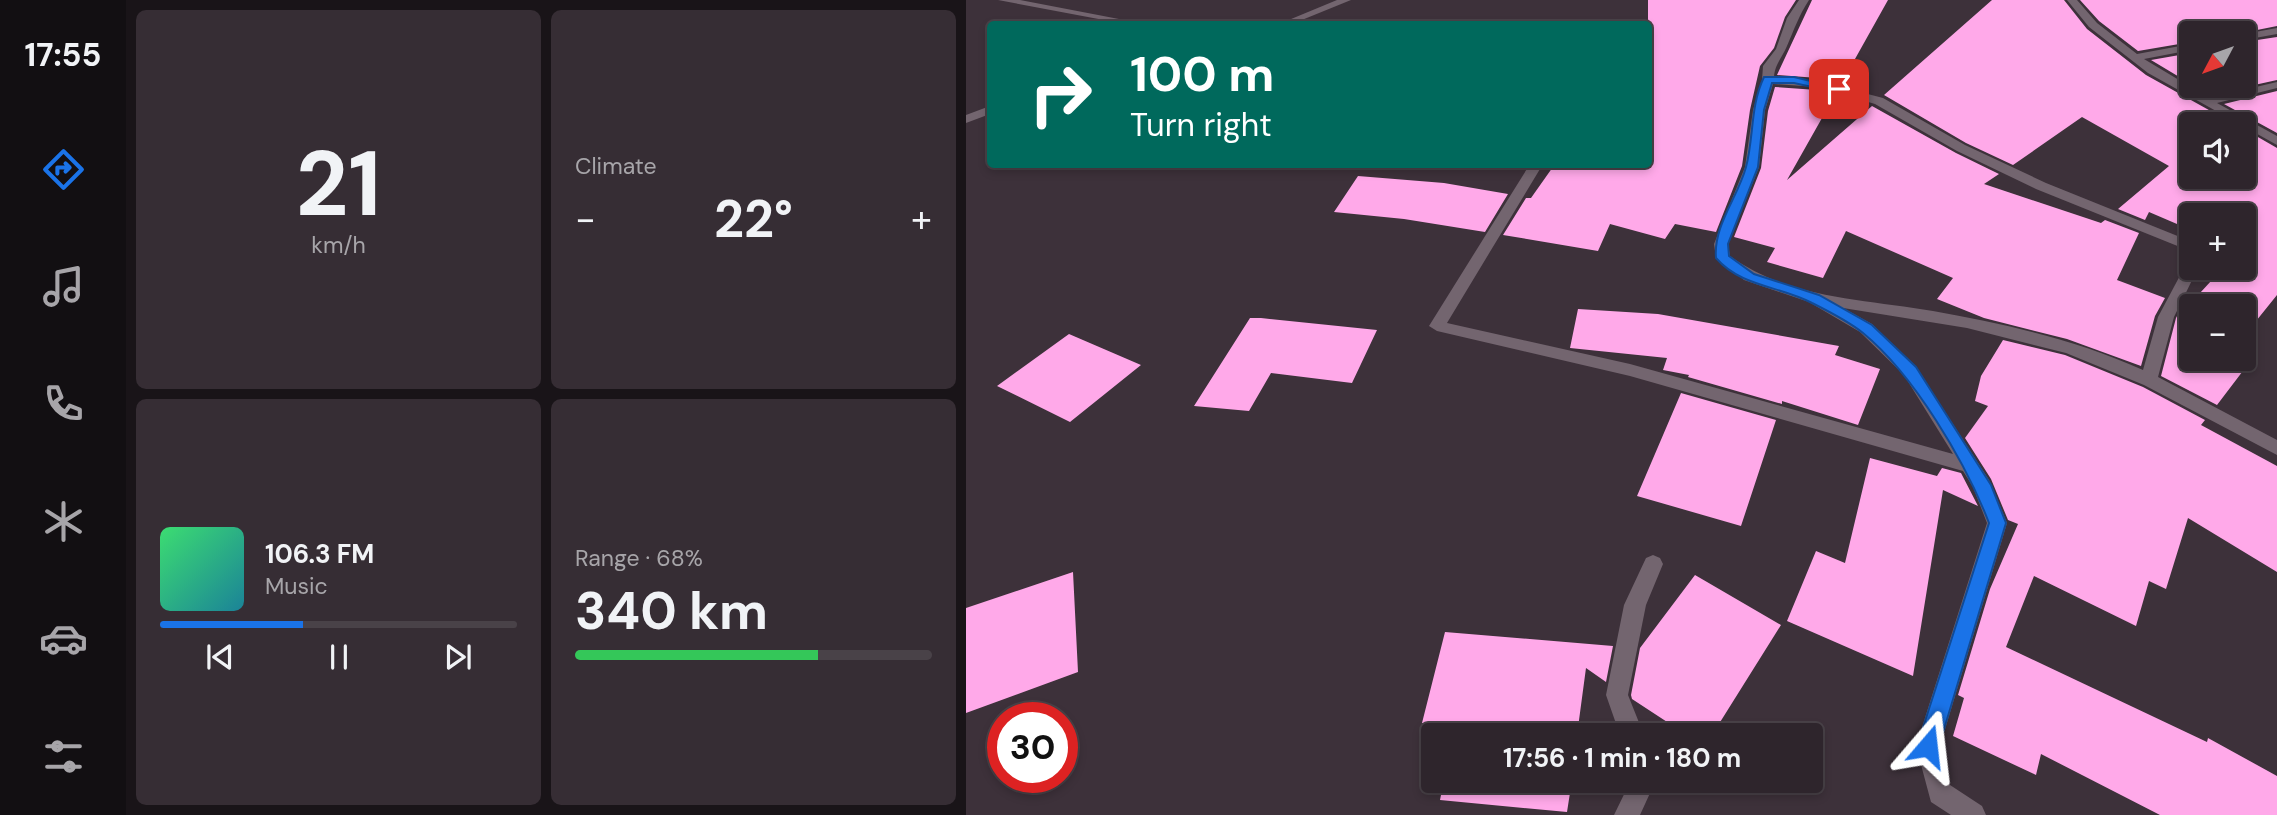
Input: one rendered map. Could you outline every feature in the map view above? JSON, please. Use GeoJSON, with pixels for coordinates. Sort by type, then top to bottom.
{"type":"FeatureCollection","features":[{"type":"Feature","properties":{"kind":"street"},"geometry":{"type":"LineString","coordinates":[[1003,0],[1123,21]]}},
{"type":"Feature","properties":{"kind":"street"},"geometry":{"type":"LineString","coordinates":[[1292,21],[1346,0]]}},
{"type":"Feature","properties":{"kind":"street"},"geometry":{"type":"LineString","coordinates":[[1804,0],[1792,18],[1781,49],[1769,66],[1768,80],[1759,110],[1752,167],[1721,244],[1723,258],[1749,277],[1814,298],[1901,311],[2053,343],[2149,380],[2277,448]]}},
{"type":"Feature","properties":{"kind":"street"},"geometry":{"type":"LineString","coordinates":[[2072,0],[2093,25],[2133,58],[2183,91],[2277,141]]}},
{"type":"Feature","properties":{"kind":"street"},"geometry":{"type":"LineString","coordinates":[[2256,35],[2277,31]]}},
{"type":"Feature","properties":{"kind":"street"},"geometry":{"type":"LineString","coordinates":[[2133,58],[2179,49]]}},
{"type":"Feature","properties":{"kind":"street"},"geometry":{"type":"LineString","coordinates":[[1768,80],[1818,84],[1879,101],[1961,148],[2041,186],[2179,242]]}},
{"type":"Feature","properties":{"kind":"street"},"geometry":{"type":"LineString","coordinates":[[2206,102],[2277,85]]}},
{"type":"Feature","properties":{"kind":"street"},"geometry":{"type":"LineString","coordinates":[[966,119],[987,111]]}},
{"type":"Feature","properties":{"kind":"street"},"geometry":{"type":"LineString","coordinates":[[1535,168],[1437,326],[1630,370],[1971,466]]}},
{"type":"Feature","properties":{"kind":"street"},"geometry":{"type":"LineString","coordinates":[[2149,380],[2166,317],[2185,280]]}},
{"type":"Feature","properties":{"kind":"street"},"geometry":{"type":"LineString","coordinates":[[1814,298],[1866,328],[1910,371],[1982,485],[1997,523],[1928,746],[1940,793],[1973,815]]}},
{"type":"Feature","properties":{"kind":"street"},"geometry":{"type":"LineString","coordinates":[[1627,723],[1616,695],[1635,605],[1653,564]]}},
{"type":"Feature","properties":{"kind":"street"},"geometry":{"type":"LineString","coordinates":[[1627,815],[1638,793]]}},
{"type":"Feature","properties":{"kind":"building"},"geometry":{"type":"Polygon","coordinates":[[[1648,0],[1796,0],[1785,17],[1774,48],[1760,66],[1742,166],[1716,232],[1675,224],[1665,239],[1610,224],[1598,251],[1503,235],[1526,198],[1531,198],[1552,168],[1652,168],[1652,21],[1648,21],[1648,0]]]}},
{"type":"Feature","properties":{"kind":"building"},"geometry":{"type":"Polygon","coordinates":[[[1812,0],[1888,0],[1841,84],[1818,78],[1777,75],[1812,0]]]}},
{"type":"Feature","properties":{"kind":"building"},"geometry":{"type":"Polygon","coordinates":[[[1992,0],[2064,0],[2087,29],[2146,75],[2179,93],[2179,98],[2187,98],[2212,112],[2179,112],[2179,189],[2256,189],[2256,136],[2277,148],[2277,295],[2256,321],[2256,294],[2199,294],[2212,280],[2256,280],[2256,203],[2179,203],[2179,225],[2149,212],[2145,220],[2118,209],[2169,166],[2082,117],[2013,165],[1966,143],[1884,95],[1992,0]]]}},
{"type":"Feature","properties":{"kind":"building"},"geometry":{"type":"Polygon","coordinates":[[[2080,0],[2277,0],[2277,26],[2256,30],[2256,21],[2179,21],[2179,44],[2138,51],[2099,21],[2080,0]]]}},
{"type":"Feature","properties":{"kind":"building"},"geometry":{"type":"Polygon","coordinates":[[[2277,37],[2277,80],[2256,85],[2256,40],[2277,37]]]}},
{"type":"Feature","properties":{"kind":"building"},"geometry":{"type":"Polygon","coordinates":[[[2179,55],[2179,77],[2151,60],[2179,55]]]}},
{"type":"Feature","properties":{"kind":"building"},"geometry":{"type":"Polygon","coordinates":[[[1775,87],[1817,90],[1835,95],[1787,180],[1872,106],[1999,174],[1984,184],[2101,223],[2105,220],[2139,233],[2117,280],[2165,298],[2155,316],[2141,366],[2067,339],[1984,318],[1937,299],[1953,278],[1846,231],[1823,278],[1767,262],[1775,248],[1734,237],[1761,168],[1768,111],[1775,87]]]}},
{"type":"Feature","properties":{"kind":"building"},"geometry":{"type":"Polygon","coordinates":[[[2277,91],[2277,133],[2256,122],[2256,112],[2239,112],[2224,104],[2277,91]]]}},
{"type":"Feature","properties":{"kind":"building"},"geometry":{"type":"Polygon","coordinates":[[[1358,176],[1444,183],[1508,194],[1485,232],[1404,219],[1334,212],[1358,176]]]}},
{"type":"Feature","properties":{"kind":"building"},"geometry":{"type":"Polygon","coordinates":[[[1578,309],[1658,314],[1839,346],[1835,355],[1880,369],[1858,425],[1782,401],[1782,404],[1688,377],[1689,375],[1663,370],[1667,358],[1570,348],[1578,309]]]}},
{"type":"Feature","properties":{"kind":"building"},"geometry":{"type":"Polygon","coordinates":[[[2179,312],[2179,371],[2243,371],[2217,405],[2161,376],[2179,312]]]}},
{"type":"Feature","properties":{"kind":"building"},"geometry":{"type":"Polygon","coordinates":[[[1250,318],[1377,330],[1352,383],[1271,373],[1249,411],[1194,406],[1250,318]]]}},
{"type":"Feature","properties":{"kind":"building"},"geometry":{"type":"Polygon","coordinates":[[[1069,334],[1141,365],[1070,422],[997,386],[1069,334]]]}},
{"type":"Feature","properties":{"kind":"building"},"geometry":{"type":"Polygon","coordinates":[[[2003,340],[2065,355],[2143,387],[2205,420],[2201,425],[2277,466],[2277,572],[2188,518],[2166,589],[2149,581],[2136,626],[2034,576],[2006,647],[2207,742],[2208,738],[2277,776],[2277,815],[2160,815],[2041,754],[2036,775],[1953,736],[1964,698],[1958,695],[1990,589],[2018,524],[2008,520],[1991,479],[1965,438],[1988,406],[1975,401],[1981,376],[2003,340]]]}},
{"type":"Feature","properties":{"kind":"building"},"geometry":{"type":"Polygon","coordinates":[[[1681,393],[1776,420],[1741,526],[1637,496],[1681,393]]]}},
{"type":"Feature","properties":{"kind":"building"},"geometry":{"type":"Polygon","coordinates":[[[1870,458],[1937,476],[1942,468],[1961,473],[1978,506],[1943,490],[1913,676],[1787,621],[1816,551],[1845,563],[1870,458]]]}},
{"type":"Feature","properties":{"kind":"building"},"geometry":{"type":"Polygon","coordinates":[[[1073,572],[1078,672],[996,702],[987,702],[987,705],[966,713],[966,608],[1073,572]]]}},
{"type":"Feature","properties":{"kind":"building"},"geometry":{"type":"Polygon","coordinates":[[[1695,575],[1781,625],[1720,723],[1669,723],[1632,699],[1640,648],[1695,575]]]}},
{"type":"Feature","properties":{"kind":"building"},"geometry":{"type":"Polygon","coordinates":[[[1445,632],[1613,646],[1606,682],[1586,668],[1579,723],[1422,723],[1445,632]]]}},
{"type":"Feature","properties":{"kind":"building"},"geometry":{"type":"Polygon","coordinates":[[[1441,793],[1570,793],[1567,812],[1440,800],[1441,793]]]}},
{"type":"Feature","properties":{"kind":"route"},"geometry":{"type":"LineString","coordinates":[[1839,89],[1794,80],[1768,80],[1759,110],[1752,167],[1721,244],[1723,258],[1735,269],[1749,277],[1814,298],[1866,328],[1910,371],[1982,485],[1997,523],[1928,746]]}}]}
